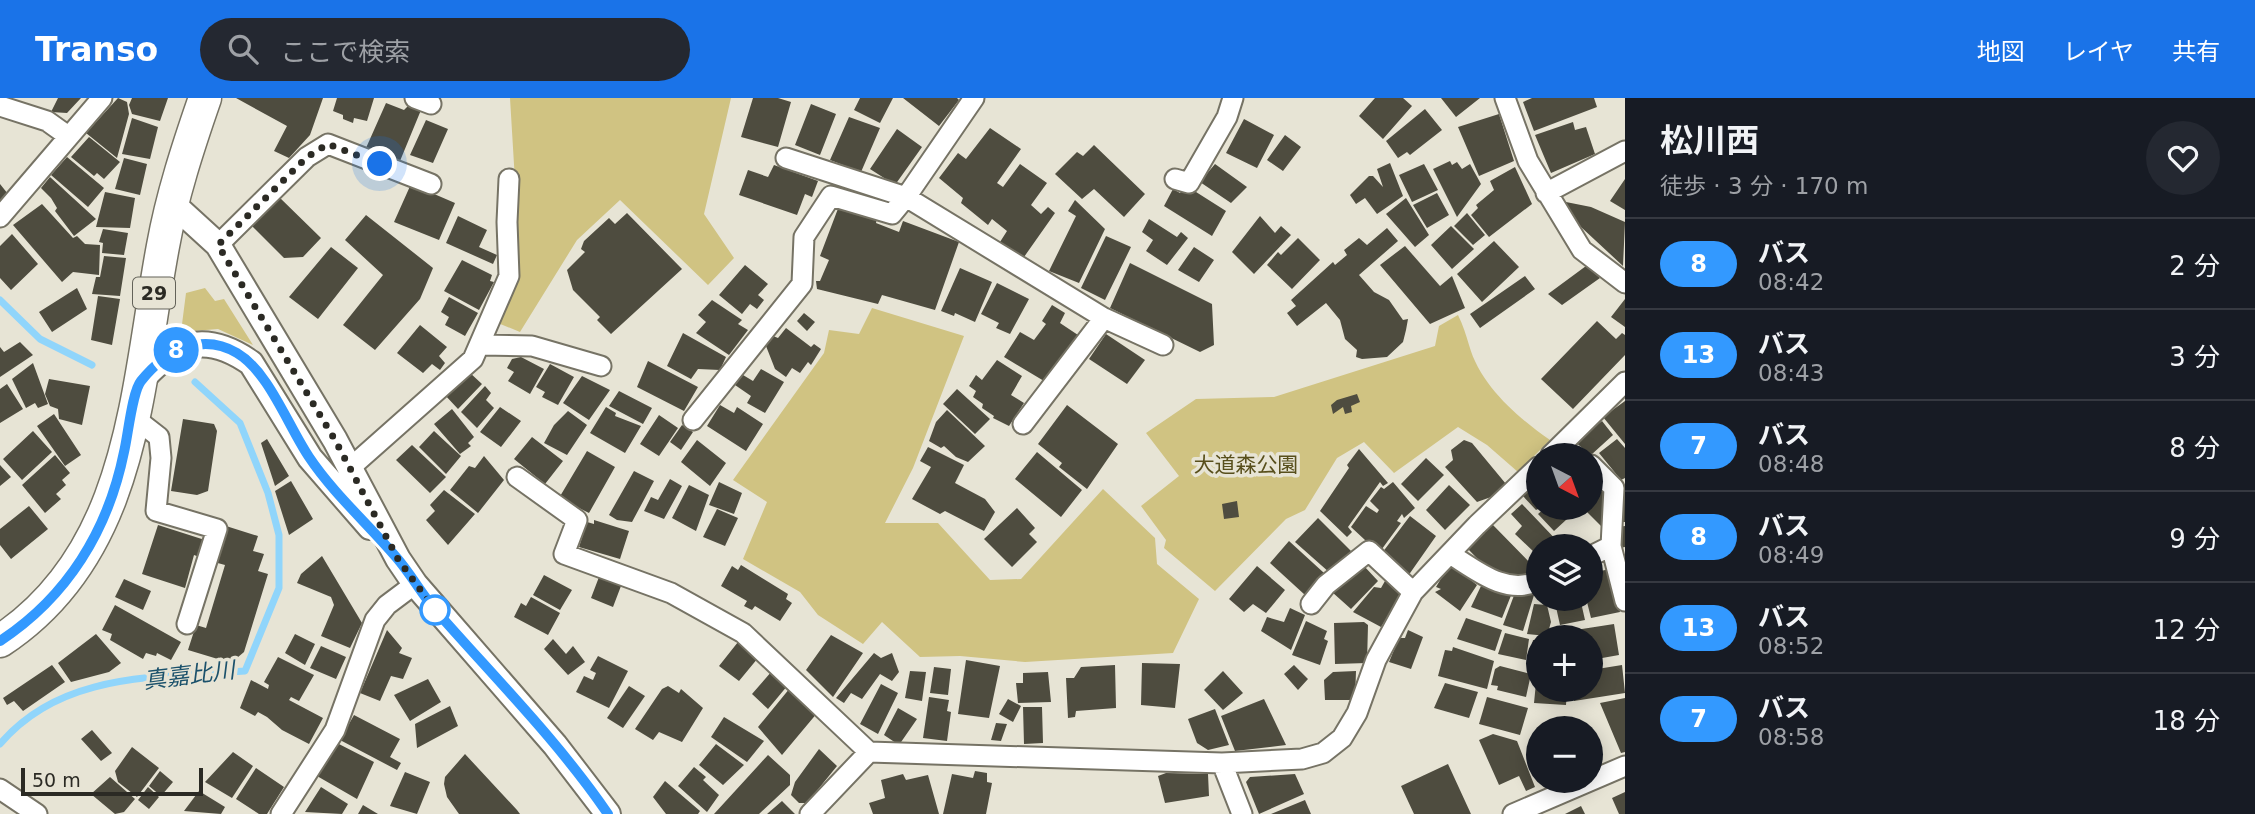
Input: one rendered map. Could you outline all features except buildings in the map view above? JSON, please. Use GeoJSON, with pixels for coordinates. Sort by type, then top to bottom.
{"type":"FeatureCollection","features":[{"type":"Feature","properties":{"kind":"main road","name":"29"},"geometry":{"type":"LineString","coordinates":[[0,641],[48,603],[93,541],[113,496],[132,416],[172,203],[205,98]]}},
{"type":"Feature","properties":{"kind":"street"},"geometry":{"type":"LineString","coordinates":[[0,217],[102,98]]}},
{"type":"Feature","properties":{"kind":"street"},"geometry":{"type":"LineString","coordinates":[[693,420],[802,284],[804,237],[831,196],[892,214],[974,98]]}},
{"type":"Feature","properties":{"kind":"street"},"geometry":{"type":"LineString","coordinates":[[1175,179],[1189,183],[1227,117],[1233,98]]}},
{"type":"Feature","properties":{"kind":"street"},"geometry":{"type":"LineString","coordinates":[[1504,98],[1528,161],[1583,250],[1625,283]]}},
{"type":"Feature","properties":{"kind":"street"},"geometry":{"type":"LineString","coordinates":[[0,106],[47,121],[68,136]]}},
{"type":"Feature","properties":{"kind":"street"},"geometry":{"type":"LineString","coordinates":[[218,245],[307,157],[328,144],[432,184]]}},
{"type":"Feature","properties":{"kind":"street"},"geometry":{"type":"LineString","coordinates":[[1546,193],[1625,150]]}},
{"type":"Feature","properties":{"kind":"street"},"geometry":{"type":"LineString","coordinates":[[786,158],[906,197],[1104,318],[1163,345]]}},
{"type":"Feature","properties":{"kind":"street"},"geometry":{"type":"LineString","coordinates":[[351,468],[473,359],[481,345],[488,320],[509,275],[509,179]]}},
{"type":"Feature","properties":{"kind":"street"},"geometry":{"type":"LineString","coordinates":[[172,203],[218,245],[351,468],[398,559]]}},
{"type":"Feature","properties":{"kind":"street"},"geometry":{"type":"LineString","coordinates":[[1023,424],[1104,318]]}},
{"type":"Feature","properties":{"kind":"street"},"geometry":{"type":"LineString","coordinates":[[138,384],[153,366],[190,344],[220,346],[236,352],[251,363],[310,458],[555,746],[608,814]]}},
{"type":"Feature","properties":{"kind":"street"},"geometry":{"type":"LineString","coordinates":[[481,345],[532,346],[601,366]]}},
{"type":"Feature","properties":{"kind":"street"},"geometry":{"type":"LineString","coordinates":[[1566,441],[1625,382]]}},
{"type":"Feature","properties":{"kind":"street"},"geometry":{"type":"LineString","coordinates":[[132,416],[159,437],[161,458],[156,511],[218,529],[187,624]]}},
{"type":"Feature","properties":{"kind":"street"},"geometry":{"type":"LineString","coordinates":[[517,477],[577,520],[564,554],[671,593],[743,633],[869,752],[1222,763],[1302,759],[1323,753],[1342,738],[1357,712],[1376,660],[1413,592],[1526,479]]}},
{"type":"Feature","properties":{"kind":"street"},"geometry":{"type":"LineString","coordinates":[[1603,477],[1614,488],[1611,546],[1625,601]]}},
{"type":"Feature","properties":{"kind":"street"},"geometry":{"type":"LineString","coordinates":[[1603,550],[1611,546]]}},
{"type":"Feature","properties":{"kind":"street"},"geometry":{"type":"LineString","coordinates":[[1311,604],[1326,585],[1369,551],[1413,592]]}},
{"type":"Feature","properties":{"kind":"street"},"geometry":{"type":"LineString","coordinates":[[1450,554],[1495,581],[1510,586],[1526,584]]}},
{"type":"Feature","properties":{"kind":"street"},"geometry":{"type":"LineString","coordinates":[[281,814],[335,730],[376,620],[387,605],[415,584]]}},
{"type":"Feature","properties":{"kind":"street"},"geometry":{"type":"LineString","coordinates":[[810,814],[869,752]]}},
{"type":"Feature","properties":{"kind":"street"},"geometry":{"type":"LineString","coordinates":[[1222,763],[1242,814]]}},
{"type":"Feature","properties":{"kind":"street"},"geometry":{"type":"LineString","coordinates":[[1513,814],[1625,766]]}},
{"type":"Feature","properties":{"kind":"street"},"geometry":{"type":"LineString","coordinates":[[0,789],[37,814]]}},
{"type":"Feature","properties":{"kind":"green space"},"geometry":{"type":"Polygon","coordinates":[[[510,98],[731,98],[704,214],[734,258],[708,285],[620,200],[577,240],[520,332],[493,321],[515,181],[510,98]]]}},
{"type":"Feature","properties":{"kind":"green space"},"geometry":{"type":"Polygon","coordinates":[[[205,288],[215,301],[224,299],[253,345],[218,329],[181,332],[186,293],[205,288]]]}},
{"type":"Feature","properties":{"kind":"green space"},"geometry":{"type":"Polygon","coordinates":[[[872,308],[964,336],[913,468],[885,523],[938,523],[990,580],[1021,579],[1103,489],[1155,538],[1157,564],[1199,599],[1173,653],[1025,662],[960,656],[920,657],[882,622],[863,644],[818,615],[800,592],[743,559],[767,502],[733,480],[824,353],[829,330],[859,334],[872,308]]]}},
{"type":"Feature","properties":{"kind":"green space","name":"大道森公園"},"geometry":{"type":"Polygon","coordinates":[[[1458,315],[1474,360],[1491,387],[1513,411],[1550,440],[1547,443],[1526,443],[1526,464],[1518,472],[1487,445],[1458,427],[1394,473],[1364,442],[1337,458],[1305,510],[1286,519],[1215,591],[1164,548],[1166,540],[1141,506],[1179,476],[1146,433],[1196,399],[1274,397],[1435,346],[1439,326],[1458,315]]]}},
{"type":"Feature","properties":{"kind":"waterway","name":"真嘉比川"},"geometry":{"type":"LineString","coordinates":[[0,300],[40,339],[92,365]]}},
{"type":"Feature","properties":{"kind":"waterway","name":"真嘉比川"},"geometry":{"type":"LineString","coordinates":[[0,744],[25,720],[52,703],[82,691],[146,678],[245,671],[279,588],[279,535],[268,493],[240,423],[195,382]]}},
{"type":"Feature","properties":{"kind":"bus line","name":"8"},"geometry":{"type":"LineString","coordinates":[[0,641],[48,603],[81,562],[93,541],[113,496],[138,384],[153,366],[177,350],[190,344],[220,346],[236,352],[251,363],[310,458],[398,559],[434,609],[573,766],[608,814]]}},
{"type":"Feature","properties":{"kind":"route"},"geometry":{"type":"LineString","coordinates":[[380,164],[328,144],[307,157],[218,245],[335,440],[398,559],[435,610]]}}]}
